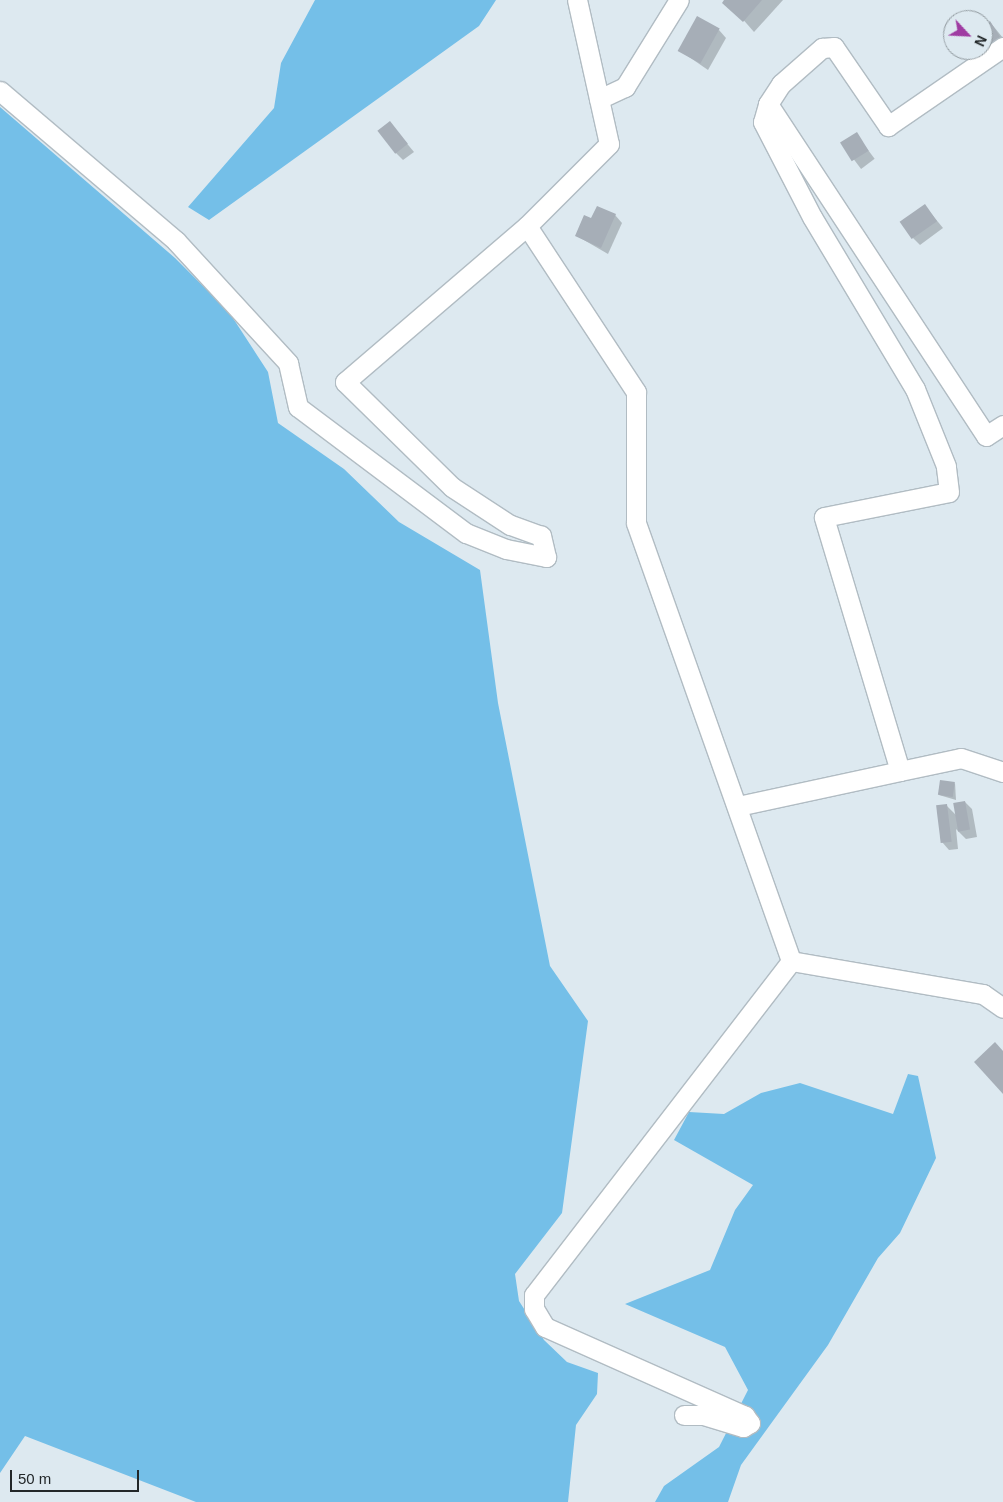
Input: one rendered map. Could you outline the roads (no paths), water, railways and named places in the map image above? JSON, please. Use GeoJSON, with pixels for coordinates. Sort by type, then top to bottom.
{"type":"FeatureCollection","features":[{"type":"Feature","properties":{"kind":"street"},"geometry":{"type":"LineString","coordinates":[[0,91],[176,241],[288,364],[298,407],[466,533],[506,549],[546,557],[541,536],[510,525],[452,487],[345,382],[527,226],[609,144],[577,0]]}},
{"type":"Feature","properties":{"kind":"street"},"geometry":{"type":"LineString","coordinates":[[599,99],[625,87],[679,0]]}},
{"type":"Feature","properties":{"kind":"street"},"geometry":{"type":"LineString","coordinates":[[900,771],[824,517],[949,492],[946,466],[915,389],[812,216],[763,122],[768,104],[781,84],[822,48],[834,47],[888,126],[1003,47]]}},
{"type":"Feature","properties":{"kind":"street"},"geometry":{"type":"LineString","coordinates":[[768,104],[986,436],[1003,425]]}},
{"type":"Feature","properties":{"kind":"street"},"geometry":{"type":"LineString","coordinates":[[527,226],[636,392],[636,523],[738,806],[791,961]]}},
{"type":"Feature","properties":{"kind":"street"},"geometry":{"type":"LineString","coordinates":[[738,806],[961,758],[1003,772]]}},
{"type":"Feature","properties":{"kind":"street"},"geometry":{"type":"LineString","coordinates":[[791,961],[983,994],[1003,1008]]}},
{"type":"Feature","properties":{"kind":"street"},"geometry":{"type":"LineString","coordinates":[[684,1415],[703,1415],[742,1427],[750,1423],[745,1416],[545,1327],[534,1309],[534,1295],[791,961]]}}]}
